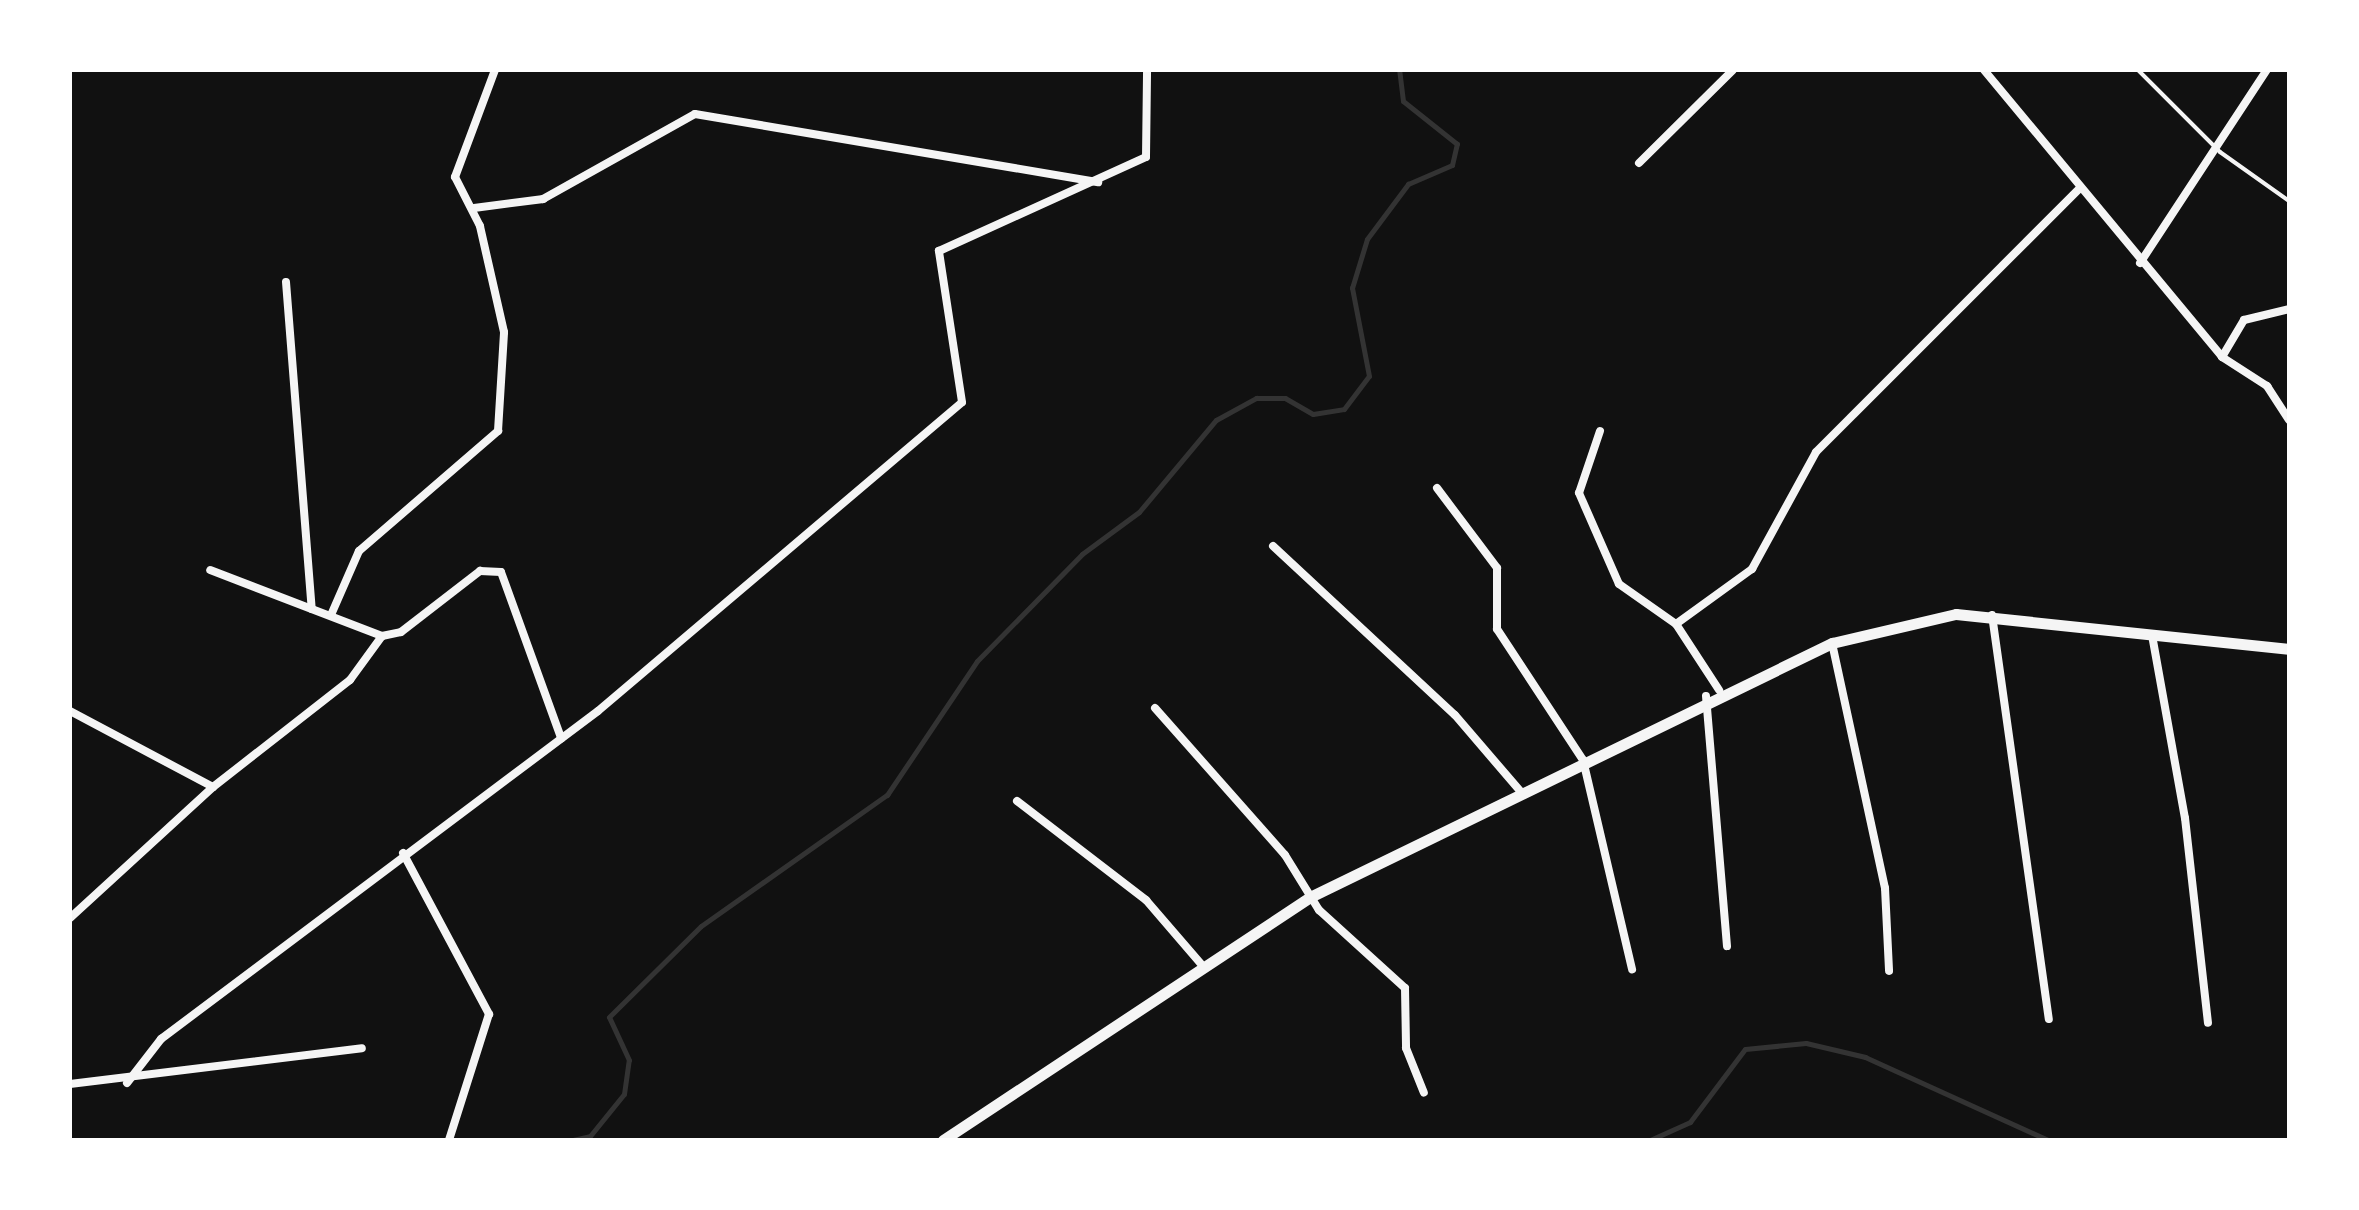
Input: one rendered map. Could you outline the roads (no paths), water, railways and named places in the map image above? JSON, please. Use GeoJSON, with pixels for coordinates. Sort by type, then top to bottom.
{"type":"FeatureCollection","features":[{"type":"Feature","properties":{"kind":"main road"},"geometry":{"type":"LineString","coordinates":[[943,1140],[1201,964],[1310,896],[1706,696],[1832,642],[1921,616],[1992,615],[2289,648]]}},
{"type":"Feature","properties":{"kind":"street"},"geometry":{"type":"LineString","coordinates":[[331,615],[359,551],[498,431],[504,332],[474,208],[455,160],[495,70]]}},
{"type":"Feature","properties":{"kind":"street"},"geometry":{"type":"LineString","coordinates":[[127,1083],[161,1039],[403,853],[561,738],[962,402],[940,251],[1098,182],[1148,152],[1148,70]]}},
{"type":"Feature","properties":{"kind":"street"},"geometry":{"type":"LineString","coordinates":[[1638,163],[1733,70]]}},
{"type":"Feature","properties":{"kind":"street"},"geometry":{"type":"LineString","coordinates":[[1984,70],[2140,263],[2222,357],[2268,386],[2289,420]]}},
{"type":"Feature","properties":{"kind":"street"},"geometry":{"type":"LineString","coordinates":[[2140,263],[2220,152],[2267,70]]}},
{"type":"Feature","properties":{"kind":"street"},"geometry":{"type":"LineString","coordinates":[[474,208],[543,199],[696,114],[1098,182]]}},
{"type":"Feature","properties":{"kind":"street"},"geometry":{"type":"LineString","coordinates":[[1676,624],[1752,569],[1816,452],[2078,190]]}},
{"type":"Feature","properties":{"kind":"street"},"geometry":{"type":"LineString","coordinates":[[286,282],[312,608]]}},
{"type":"Feature","properties":{"kind":"street"},"geometry":{"type":"LineString","coordinates":[[2222,357],[2244,320],[2289,309]]}},
{"type":"Feature","properties":{"kind":"street"},"geometry":{"type":"LineString","coordinates":[[1600,431],[1579,493],[1619,584],[1676,624],[1719,690]]}},
{"type":"Feature","properties":{"kind":"street"},"geometry":{"type":"LineString","coordinates":[[1436,488],[1497,568],[1496,629],[1582,760],[1632,968]]}},
{"type":"Feature","properties":{"kind":"street"},"geometry":{"type":"LineString","coordinates":[[1274,546],[1455,715],[1521,792]]}},
{"type":"Feature","properties":{"kind":"street"},"geometry":{"type":"LineString","coordinates":[[210,570],[382,636],[400,632],[480,571],[501,572],[561,738]]}},
{"type":"Feature","properties":{"kind":"street"},"geometry":{"type":"LineString","coordinates":[[1992,615],[2049,1019]]}},
{"type":"Feature","properties":{"kind":"street"},"geometry":{"type":"LineString","coordinates":[[2152,635],[2185,818],[2208,1023]]}},
{"type":"Feature","properties":{"kind":"street"},"geometry":{"type":"LineString","coordinates":[[70,918],[212,787],[350,680],[382,636]]}},
{"type":"Feature","properties":{"kind":"street"},"geometry":{"type":"LineString","coordinates":[[1832,642],[1885,888],[1890,971]]}},
{"type":"Feature","properties":{"kind":"street"},"geometry":{"type":"LineString","coordinates":[[1706,696],[1727,946]]}},
{"type":"Feature","properties":{"kind":"street"},"geometry":{"type":"LineString","coordinates":[[1155,708],[1285,855],[1310,896],[1405,988],[1406,1048],[1424,1093]]}},
{"type":"Feature","properties":{"kind":"street"},"geometry":{"type":"LineString","coordinates":[[70,712],[212,787]]}},
{"type":"Feature","properties":{"kind":"street"},"geometry":{"type":"LineString","coordinates":[[1018,802],[1146,900],[1201,964]]}},
{"type":"Feature","properties":{"kind":"street"},"geometry":{"type":"LineString","coordinates":[[403,853],[489,1014],[449,1140]]}},
{"type":"Feature","properties":{"kind":"street"},"geometry":{"type":"LineString","coordinates":[[70,1084],[127,1083],[362,1048]]}},
{"type":"Feature","properties":{"kind":"lane"},"geometry":{"type":"LineString","coordinates":[[2138,70],[2220,152],[2289,201]]}},
{"type":"Feature","properties":{"kind":"waterway"},"geometry":{"type":"LineString","coordinates":[[573,1140],[590,1136],[624,1094],[629,1060],[609,1017],[701,926],[887,795],[977,661],[1082,554],[1139,512],[1216,420],[1256,398],[1285,398],[1313,414],[1344,409],[1369,376],[1352,288],[1367,239],[1408,184],[1452,165],[1457,144],[1403,101],[1399,70]]}},
{"type":"Feature","properties":{"kind":"waterway"},"geometry":{"type":"LineString","coordinates":[[1650,1140],[1690,1122],[1745,1049],[1806,1043],[1865,1057],[2048,1140]]}}]}
